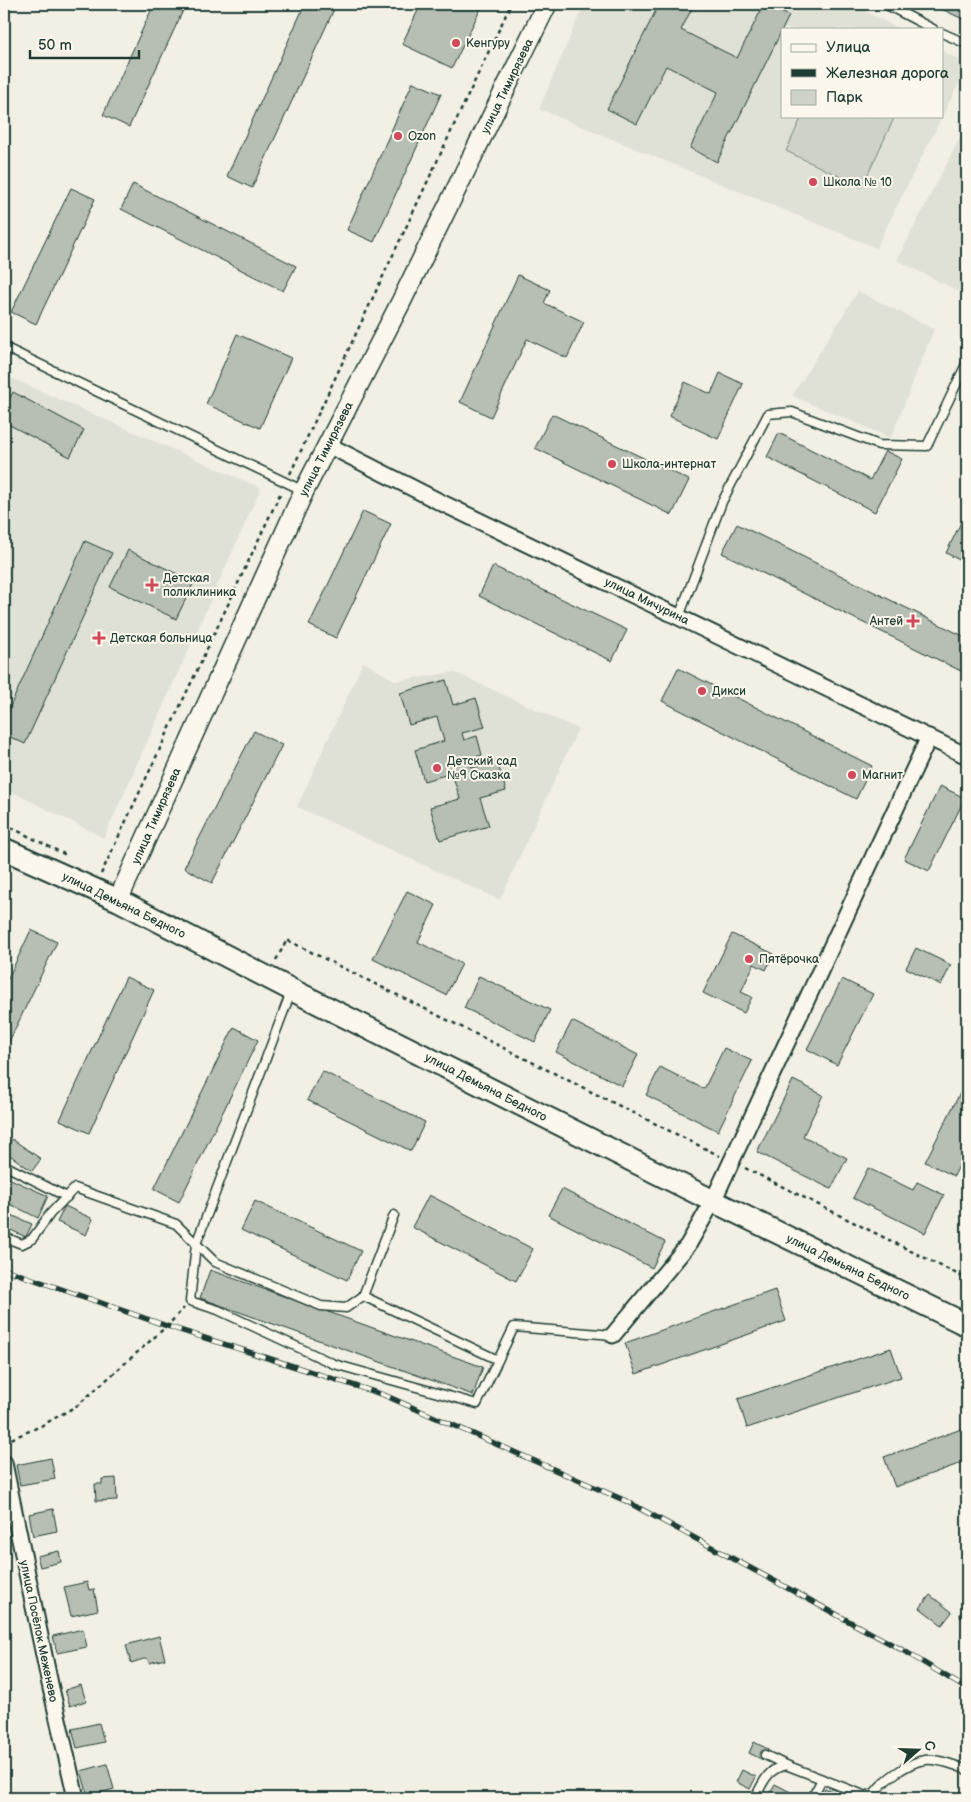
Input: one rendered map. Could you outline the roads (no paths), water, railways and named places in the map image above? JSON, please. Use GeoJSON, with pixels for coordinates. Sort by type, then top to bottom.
{"type":"FeatureCollection","features":[{"type":"Feature","properties":{"kind":"main road","name":"улица Демьяна Бедного"},"geometry":{"type":"LineString","coordinates":[[4,849],[97,881],[121,892],[292,990],[967,1325]]}},
{"type":"Feature","properties":{"kind":"street","name":"улица Тимирязева"},"geometry":{"type":"LineString","coordinates":[[121,892],[304,491],[401,302],[547,4]]}},
{"type":"Feature","properties":{"kind":"street","name":"улица Мичурина"},"geometry":{"type":"LineString","coordinates":[[328,445],[440,502],[967,756]]}},
{"type":"Feature","properties":{"kind":"street"},"geometry":{"type":"LineString","coordinates":[[613,1335],[688,1245],[712,1200],[929,737]]}},
{"type":"Feature","properties":{"kind":"street","name":"улица Посёлок Меженево"},"geometry":{"type":"LineString","coordinates":[[4,1463],[76,1798]]}},
{"type":"Feature","properties":{"kind":"lane"},"geometry":{"type":"LineString","coordinates":[[885,4],[931,28]]}},
{"type":"Feature","properties":{"kind":"lane"},"geometry":{"type":"LineString","coordinates":[[944,34],[967,44]]}},
{"type":"Feature","properties":{"kind":"lane"},"geometry":{"type":"LineString","coordinates":[[4,347],[304,491]]}},
{"type":"Feature","properties":{"kind":"lane"},"geometry":{"type":"LineString","coordinates":[[679,617],[722,502],[768,414],[792,412],[878,445],[926,446],[967,362]]}},
{"type":"Feature","properties":{"kind":"lane"},"geometry":{"type":"LineString","coordinates":[[292,990],[196,1244],[190,1301],[218,1310],[334,1364],[477,1404],[514,1327],[613,1335]]}},
{"type":"Feature","properties":{"kind":"lane"},"geometry":{"type":"LineString","coordinates":[[4,1165],[67,1197]]}},
{"type":"Feature","properties":{"kind":"lane"},"geometry":{"type":"LineString","coordinates":[[4,1237],[22,1244],[32,1239],[50,1214],[75,1188],[176,1224],[215,1262],[321,1306],[346,1308],[363,1296],[394,1215]]}},
{"type":"Feature","properties":{"kind":"lane"},"geometry":{"type":"LineString","coordinates":[[363,1296],[498,1360]]}},
{"type":"Feature","properties":{"kind":"lane"},"geometry":{"type":"LineString","coordinates":[[765,1755],[866,1796],[872,1796],[892,1776],[926,1759],[958,1766],[967,1770]]}},
{"type":"Feature","properties":{"kind":"lane"},"geometry":{"type":"LineString","coordinates":[[755,1798],[767,1776],[776,1767],[786,1765]]}},
{"type":"Feature","properties":{"kind":"lane"},"geometry":{"type":"LineString","coordinates":[[812,1798],[822,1779]]}},
{"type":"Feature","properties":{"kind":"railway"},"geometry":{"type":"LineString","coordinates":[[4,1269],[167,1326],[384,1395],[626,1501],[906,1652],[967,1689]]}},
{"type":"Feature","properties":{"kind":"place","name":"Кенгуру"},"geometry":{"type":"Point","coordinates":[456,43]}},
{"type":"Feature","properties":{"kind":"place","name":"Ozon"},"geometry":{"type":"Point","coordinates":[398,136]}},
{"type":"Feature","properties":{"kind":"place","name":"Школа № 10"},"geometry":{"type":"Point","coordinates":[813,182]}},
{"type":"Feature","properties":{"kind":"place","name":"Школа-интернат"},"geometry":{"type":"Point","coordinates":[612,464]}},
{"type":"Feature","properties":{"kind":"place","name":"Детская поликлиника"},"geometry":{"type":"Point","coordinates":[152,585]}},
{"type":"Feature","properties":{"kind":"place","name":"Антей"},"geometry":{"type":"Point","coordinates":[913,621]}},
{"type":"Feature","properties":{"kind":"place","name":"Детская больница"},"geometry":{"type":"Point","coordinates":[99,638]}},
{"type":"Feature","properties":{"kind":"place","name":"Дикси"},"geometry":{"type":"Point","coordinates":[702,691]}},
{"type":"Feature","properties":{"kind":"place","name":"Детский сад №9 Сказка"},"geometry":{"type":"Point","coordinates":[437,768]}},
{"type":"Feature","properties":{"kind":"place","name":"Магнит"},"geometry":{"type":"Point","coordinates":[852,775]}},
{"type":"Feature","properties":{"kind":"place","name":"Пятёрочка"},"geometry":{"type":"Point","coordinates":[749,959]}}]}
